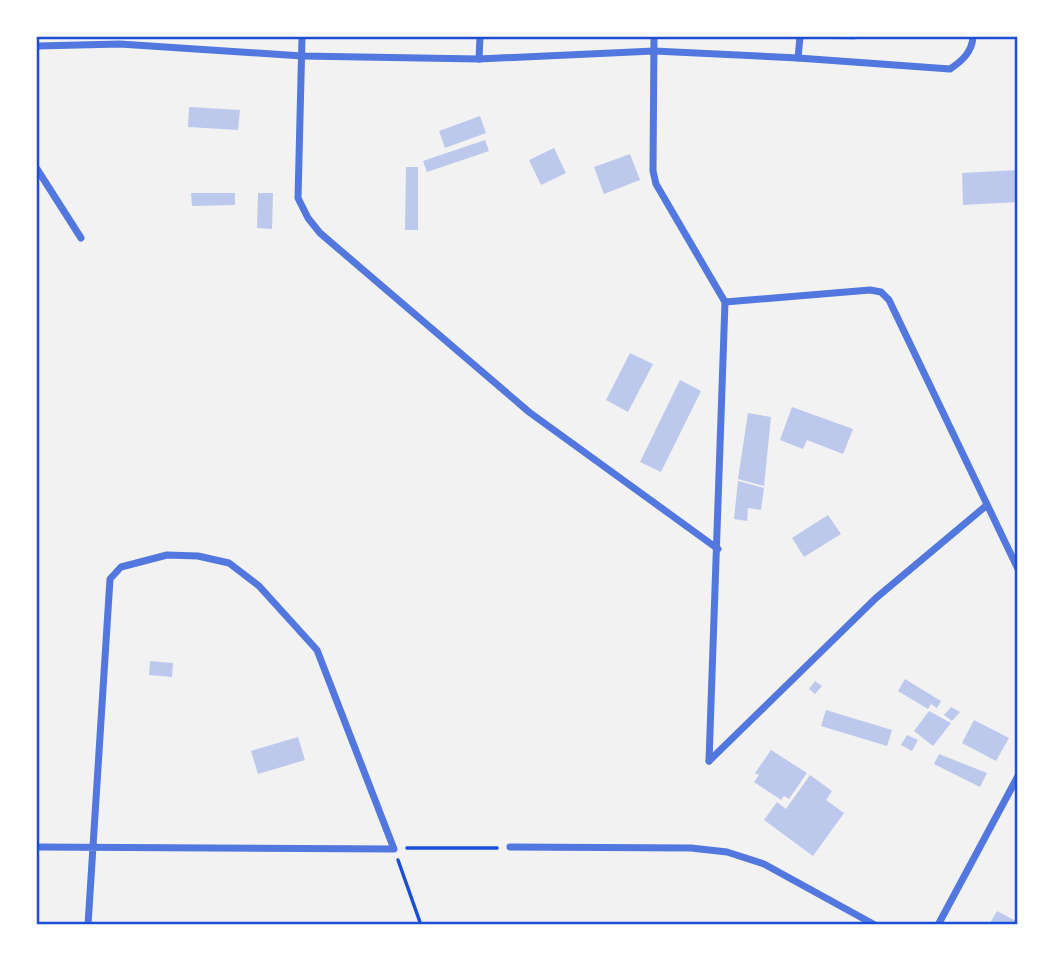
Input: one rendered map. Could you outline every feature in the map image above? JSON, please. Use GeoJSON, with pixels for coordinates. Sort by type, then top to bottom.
{"type":"FeatureCollection","features":[{"type":"Feature","properties":{"kind":"street"},"geometry":{"type":"LineString","coordinates":[[302,37],[298,198],[308,218],[320,233],[529,412],[718,549]]}},
{"type":"Feature","properties":{"kind":"street"},"geometry":{"type":"LineString","coordinates":[[480,37],[480,58]]}},
{"type":"Feature","properties":{"kind":"street"},"geometry":{"type":"LineString","coordinates":[[654,37],[653,171],[656,184],[726,302],[709,761],[876,598],[987,505]]}},
{"type":"Feature","properties":{"kind":"street"},"geometry":{"type":"LineString","coordinates":[[799,58],[800,37]]}},
{"type":"Feature","properties":{"kind":"street"},"geometry":{"type":"LineString","coordinates":[[37,46],[120,40],[302,56],[480,58],[654,51],[950,69],[965,58],[973,37]]}},
{"type":"Feature","properties":{"kind":"street"},"geometry":{"type":"LineString","coordinates":[[37,169],[82,238]]}},
{"type":"Feature","properties":{"kind":"street"},"geometry":{"type":"LineString","coordinates":[[726,302],[870,290],[881,292],[889,300],[1018,569]]}},
{"type":"Feature","properties":{"kind":"street"},"geometry":{"type":"LineString","coordinates":[[37,847],[91,847],[394,849],[317,650],[259,586],[229,563],[198,556],[167,555],[121,567],[110,579],[91,847],[88,925]]}},
{"type":"Feature","properties":{"kind":"street"},"geometry":{"type":"LineString","coordinates":[[937,925],[1018,776]]}},
{"type":"Feature","properties":{"kind":"street"},"geometry":{"type":"LineString","coordinates":[[510,848],[691,848],[727,852],[764,864],[876,925]]}},
{"type":"Feature","properties":{"kind":"path"},"geometry":{"type":"LineString","coordinates":[[421,925],[394,849],[510,848]]}},
{"type":"Feature","properties":{"kind":"building"},"geometry":{"type":"Polygon","coordinates":[[[855,37],[855,40],[830,39],[855,37]]]}},
{"type":"Feature","properties":{"kind":"building"},"geometry":{"type":"Polygon","coordinates":[[[189,107],[240,110],[238,130],[188,127],[189,107]]]}},
{"type":"Feature","properties":{"kind":"building"},"geometry":{"type":"Polygon","coordinates":[[[480,116],[486,133],[445,148],[439,131],[480,116]]]}},
{"type":"Feature","properties":{"kind":"building"},"geometry":{"type":"Polygon","coordinates":[[[485,140],[489,151],[427,172],[423,161],[485,140]]]}},
{"type":"Feature","properties":{"kind":"building"},"geometry":{"type":"Polygon","coordinates":[[[554,148],[566,173],[541,185],[529,160],[554,148]]]}},
{"type":"Feature","properties":{"kind":"building"},"geometry":{"type":"Polygon","coordinates":[[[630,154],[640,180],[604,194],[594,167],[630,154]]]}},
{"type":"Feature","properties":{"kind":"building"},"geometry":{"type":"Polygon","coordinates":[[[406,167],[418,167],[418,230],[405,230],[406,167]]]}},
{"type":"Feature","properties":{"kind":"building"},"geometry":{"type":"Polygon","coordinates":[[[1018,170],[1018,202],[963,205],[962,173],[1018,170]]]}},
{"type":"Feature","properties":{"kind":"building"},"geometry":{"type":"Polygon","coordinates":[[[191,193],[235,193],[235,205],[192,206],[191,193]]]}},
{"type":"Feature","properties":{"kind":"building"},"geometry":{"type":"Polygon","coordinates":[[[258,193],[273,193],[272,229],[257,228],[258,193]]]}},
{"type":"Feature","properties":{"kind":"building"},"geometry":{"type":"Polygon","coordinates":[[[630,353],[653,364],[628,412],[606,400],[630,353]]]}},
{"type":"Feature","properties":{"kind":"building"},"geometry":{"type":"Polygon","coordinates":[[[680,380],[701,391],[661,472],[640,462],[680,380]]]}},
{"type":"Feature","properties":{"kind":"building"},"geometry":{"type":"Polygon","coordinates":[[[792,407],[853,429],[843,454],[807,440],[803,449],[780,440],[792,407]]]}},
{"type":"Feature","properties":{"kind":"building"},"geometry":{"type":"Polygon","coordinates":[[[748,413],[771,417],[764,486],[738,479],[748,413]]]}},
{"type":"Feature","properties":{"kind":"building"},"geometry":{"type":"Polygon","coordinates":[[[738,481],[764,488],[761,510],[748,508],[747,521],[734,519],[738,481]]]}},
{"type":"Feature","properties":{"kind":"building"},"geometry":{"type":"Polygon","coordinates":[[[828,515],[841,534],[804,557],[792,538],[828,515]]]}},
{"type":"Feature","properties":{"kind":"building"},"geometry":{"type":"Polygon","coordinates":[[[150,661],[173,663],[172,677],[149,675],[150,661]]]}},
{"type":"Feature","properties":{"kind":"building"},"geometry":{"type":"Polygon","coordinates":[[[905,679],[941,701],[937,708],[931,704],[928,709],[898,691],[905,679]]]}},
{"type":"Feature","properties":{"kind":"building"},"geometry":{"type":"Polygon","coordinates":[[[815,681],[822,686],[815,694],[809,689],[815,681]]]}},
{"type":"Feature","properties":{"kind":"building"},"geometry":{"type":"Polygon","coordinates":[[[951,707],[960,712],[952,721],[944,715],[951,707]]]}},
{"type":"Feature","properties":{"kind":"building"},"geometry":{"type":"Polygon","coordinates":[[[826,710],[892,730],[887,746],[821,726],[826,710]]]}},
{"type":"Feature","properties":{"kind":"building"},"geometry":{"type":"Polygon","coordinates":[[[929,711],[951,723],[933,746],[914,731],[929,711]]]}},
{"type":"Feature","properties":{"kind":"building"},"geometry":{"type":"Polygon","coordinates":[[[974,720],[1009,738],[996,761],[962,743],[974,720]]]}},
{"type":"Feature","properties":{"kind":"building"},"geometry":{"type":"Polygon","coordinates":[[[907,735],[918,740],[912,751],[901,745],[907,735]]]}},
{"type":"Feature","properties":{"kind":"building"},"geometry":{"type":"Polygon","coordinates":[[[298,737],[305,760],[258,774],[251,751],[298,737]]]}},
{"type":"Feature","properties":{"kind":"building"},"geometry":{"type":"Polygon","coordinates":[[[771,750],[807,773],[789,799],[784,796],[781,800],[754,782],[759,775],[755,773],[771,750]]]}},
{"type":"Feature","properties":{"kind":"building"},"geometry":{"type":"Polygon","coordinates":[[[939,754],[987,773],[980,787],[934,764],[939,754]]]}},
{"type":"Feature","properties":{"kind":"building"},"geometry":{"type":"Polygon","coordinates":[[[810,775],[832,791],[826,800],[844,813],[813,856],[764,820],[777,802],[786,809],[810,775]]]}},
{"type":"Feature","properties":{"kind":"building"},"geometry":{"type":"Polygon","coordinates":[[[997,911],[1016,921],[1014,925],[989,925],[997,911]]]}}]}
